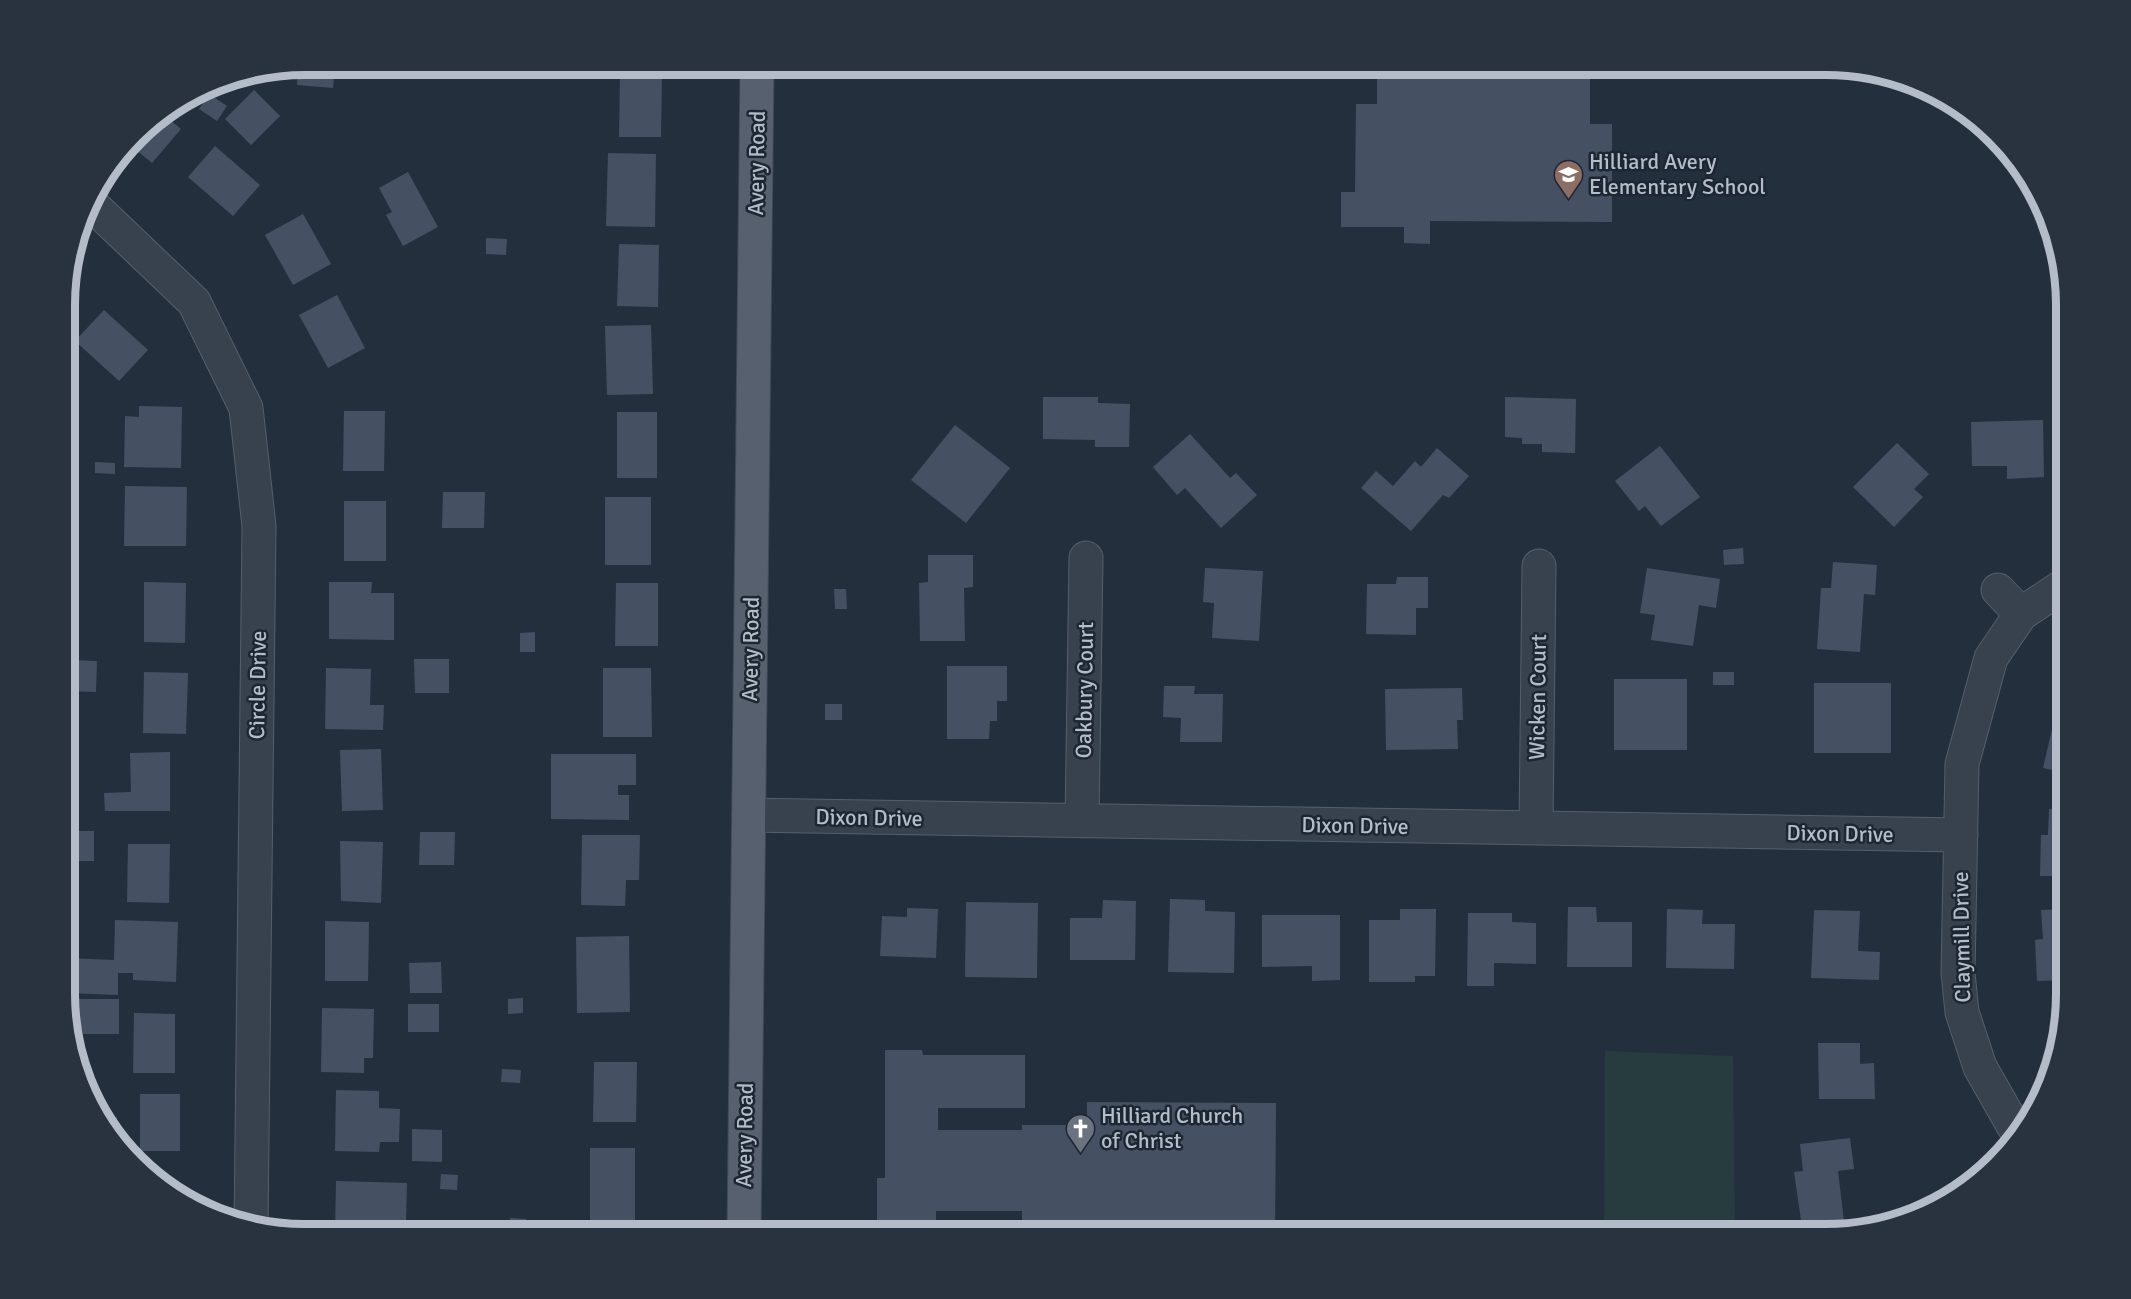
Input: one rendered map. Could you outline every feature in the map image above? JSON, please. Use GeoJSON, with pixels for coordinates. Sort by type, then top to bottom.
{"type":"FeatureCollection","features":[{"type":"Feature","properties":{"kind":"main road","name":"Avery Road"},"geometry":{"type":"LineString","coordinates":[[744,1224],[757,75]]}},
{"type":"Feature","properties":{"kind":"street","name":"Circle Drive"},"geometry":{"type":"LineString","coordinates":[[96,209],[194,302],[246,408],[260,526],[251,1218]]}},
{"type":"Feature","properties":{"kind":"street","name":"Oakbury Court"},"geometry":{"type":"LineString","coordinates":[[1082,821],[1086,558]]}},
{"type":"Feature","properties":{"kind":"street","name":"Wicken Court"},"geometry":{"type":"LineString","coordinates":[[1536,828],[1539,566]]}},
{"type":"Feature","properties":{"kind":"street"},"geometry":{"type":"LineString","coordinates":[[1998,590],[2021,614],[2056,591]]}},
{"type":"Feature","properties":{"kind":"street","name":"Claymill Drive"},"geometry":{"type":"LineString","coordinates":[[2014,1127],[1980,1067],[1962,1012],[1958,973],[1962,764],[1991,658],[2021,614]]}},
{"type":"Feature","properties":{"kind":"street","name":"Dixon Drive"},"geometry":{"type":"LineString","coordinates":[[748,816],[1960,835]]}},
{"type":"Feature","properties":{"kind":"green space"},"geometry":{"type":"Polygon","coordinates":[[[1605,1051],[1733,1056],[1735,1224],[1604,1224],[1605,1051]]]}},
{"type":"Feature","properties":{"kind":"building"},"geometry":{"type":"Polygon","coordinates":[[[298,75],[334,75],[333,88],[297,85],[298,75]]]}},
{"type":"Feature","properties":{"kind":"building"},"geometry":{"type":"Polygon","coordinates":[[[620,75],[662,75],[661,137],[619,137],[620,75]]]}},
{"type":"Feature","properties":{"kind":"building"},"geometry":{"type":"Polygon","coordinates":[[[1377,75],[1590,75],[1590,124],[1612,124],[1612,222],[1430,221],[1430,244],[1404,243],[1404,227],[1341,227],[1341,192],[1355,192],[1356,104],[1377,104],[1377,75]]]}},
{"type":"Feature","properties":{"kind":"building"},"geometry":{"type":"Polygon","coordinates":[[[254,90],[280,116],[251,145],[225,119],[254,90]]]}},
{"type":"Feature","properties":{"kind":"building"},"geometry":{"type":"Polygon","coordinates":[[[211,95],[227,106],[217,121],[199,109],[211,95]]]}},
{"type":"Feature","properties":{"kind":"building"},"geometry":{"type":"Polygon","coordinates":[[[169,119],[181,129],[152,163],[135,149],[169,119]]]}},
{"type":"Feature","properties":{"kind":"building"},"geometry":{"type":"Polygon","coordinates":[[[215,146],[260,185],[233,216],[188,177],[215,146]]]}},
{"type":"Feature","properties":{"kind":"building"},"geometry":{"type":"Polygon","coordinates":[[[608,153],[656,154],[655,227],[606,226],[608,153]]]}},
{"type":"Feature","properties":{"kind":"building"},"geometry":{"type":"Polygon","coordinates":[[[408,172],[438,227],[403,246],[386,215],[392,212],[379,188],[408,172]]]}},
{"type":"Feature","properties":{"kind":"building"},"geometry":{"type":"Polygon","coordinates":[[[303,214],[331,264],[293,285],[265,235],[303,214]]]}},
{"type":"Feature","properties":{"kind":"building"},"geometry":{"type":"Polygon","coordinates":[[[486,238],[507,239],[506,255],[486,254],[486,238]]]}},
{"type":"Feature","properties":{"kind":"building"},"geometry":{"type":"Polygon","coordinates":[[[619,244],[659,245],[658,307],[617,306],[619,244]]]}},
{"type":"Feature","properties":{"kind":"building"},"geometry":{"type":"Polygon","coordinates":[[[337,295],[365,348],[328,368],[299,315],[337,295]]]}},
{"type":"Feature","properties":{"kind":"building"},"geometry":{"type":"Polygon","coordinates":[[[104,310],[148,350],[119,381],[75,341],[104,310]]]}},
{"type":"Feature","properties":{"kind":"building"},"geometry":{"type":"Polygon","coordinates":[[[651,325],[653,394],[607,395],[605,326],[651,325]]]}},
{"type":"Feature","properties":{"kind":"building"},"geometry":{"type":"Polygon","coordinates":[[[1043,397],[1098,397],[1098,403],[1130,404],[1129,447],[1095,447],[1095,440],[1043,439],[1043,397]]]}},
{"type":"Feature","properties":{"kind":"building"},"geometry":{"type":"Polygon","coordinates":[[[1505,397],[1576,399],[1575,453],[1542,452],[1542,444],[1522,444],[1522,438],[1505,437],[1505,397]]]}},
{"type":"Feature","properties":{"kind":"building"},"geometry":{"type":"Polygon","coordinates":[[[139,406],[182,407],[181,468],[124,467],[125,416],[139,417],[139,406]]]}},
{"type":"Feature","properties":{"kind":"building"},"geometry":{"type":"Polygon","coordinates":[[[344,411],[385,411],[384,471],[343,471],[344,411]]]}},
{"type":"Feature","properties":{"kind":"building"},"geometry":{"type":"Polygon","coordinates":[[[617,412],[657,412],[657,478],[617,478],[617,412]]]}},
{"type":"Feature","properties":{"kind":"building"},"geometry":{"type":"Polygon","coordinates":[[[2043,420],[2044,477],[2007,479],[2007,466],[1972,466],[1971,422],[2043,420]]]}},
{"type":"Feature","properties":{"kind":"building"},"geometry":{"type":"Polygon","coordinates":[[[955,425],[1010,468],[966,523],[911,480],[955,425]]]}},
{"type":"Feature","properties":{"kind":"building"},"geometry":{"type":"Polygon","coordinates":[[[1190,434],[1230,478],[1236,473],[1257,495],[1221,528],[1185,488],[1177,495],[1153,467],[1190,434]]]}},
{"type":"Feature","properties":{"kind":"building"},"geometry":{"type":"Polygon","coordinates":[[[1897,443],[1929,474],[1914,489],[1923,497],[1894,527],[1853,487],[1897,443]]]}},
{"type":"Feature","properties":{"kind":"building"},"geometry":{"type":"Polygon","coordinates":[[[1660,446],[1700,497],[1661,526],[1645,506],[1639,511],[1615,481],[1660,446]]]}},
{"type":"Feature","properties":{"kind":"building"},"geometry":{"type":"Polygon","coordinates":[[[1437,448],[1469,476],[1449,498],[1443,495],[1411,531],[1361,488],[1376,471],[1393,486],[1415,461],[1421,467],[1437,448]]]}},
{"type":"Feature","properties":{"kind":"building"},"geometry":{"type":"Polygon","coordinates":[[[95,462],[115,463],[115,474],[95,473],[95,462]]]}},
{"type":"Feature","properties":{"kind":"building"},"geometry":{"type":"Polygon","coordinates":[[[125,486],[187,487],[186,546],[124,546],[125,486]]]}},
{"type":"Feature","properties":{"kind":"building"},"geometry":{"type":"Polygon","coordinates":[[[443,492],[485,492],[484,528],[442,528],[443,492]]]}},
{"type":"Feature","properties":{"kind":"building"},"geometry":{"type":"Polygon","coordinates":[[[605,497],[651,497],[651,565],[605,565],[605,497]]]}},
{"type":"Feature","properties":{"kind":"building"},"geometry":{"type":"Polygon","coordinates":[[[344,501],[386,501],[386,561],[344,561],[344,501]]]}},
{"type":"Feature","properties":{"kind":"building"},"geometry":{"type":"Polygon","coordinates":[[[1743,548],[1744,564],[1724,565],[1723,550],[1743,548]]]}},
{"type":"Feature","properties":{"kind":"building"},"geometry":{"type":"Polygon","coordinates":[[[928,555],[973,555],[973,587],[964,588],[965,641],[920,641],[919,583],[928,582],[928,555]]]}},
{"type":"Feature","properties":{"kind":"building"},"geometry":{"type":"Polygon","coordinates":[[[1833,562],[1877,565],[1875,595],[1864,594],[1860,652],[1817,649],[1821,588],[1831,588],[1833,562]]]}},
{"type":"Feature","properties":{"kind":"building"},"geometry":{"type":"Polygon","coordinates":[[[1205,568],[1263,571],[1259,641],[1212,638],[1214,603],[1203,602],[1205,568]]]}},
{"type":"Feature","properties":{"kind":"building"},"geometry":{"type":"Polygon","coordinates":[[[1647,568],[1720,579],[1716,608],[1699,605],[1693,646],[1651,640],[1655,615],[1640,613],[1647,568]]]}},
{"type":"Feature","properties":{"kind":"building"},"geometry":{"type":"Polygon","coordinates":[[[1397,577],[1428,577],[1428,608],[1416,608],[1416,635],[1366,634],[1367,584],[1396,584],[1397,577]]]}},
{"type":"Feature","properties":{"kind":"building"},"geometry":{"type":"Polygon","coordinates":[[[144,582],[186,583],[185,643],[144,642],[144,582]]]}},
{"type":"Feature","properties":{"kind":"building"},"geometry":{"type":"Polygon","coordinates":[[[329,582],[372,582],[371,593],[394,593],[394,640],[329,639],[329,582]]]}},
{"type":"Feature","properties":{"kind":"building"},"geometry":{"type":"Polygon","coordinates":[[[616,583],[658,583],[658,646],[615,646],[616,583]]]}},
{"type":"Feature","properties":{"kind":"building"},"geometry":{"type":"Polygon","coordinates":[[[834,589],[846,589],[847,609],[835,609],[834,589]]]}},
{"type":"Feature","properties":{"kind":"building"},"geometry":{"type":"Polygon","coordinates":[[[535,632],[535,652],[520,652],[520,633],[535,632]]]}},
{"type":"Feature","properties":{"kind":"building"},"geometry":{"type":"Polygon","coordinates":[[[414,659],[449,659],[449,693],[415,693],[414,659]]]}},
{"type":"Feature","properties":{"kind":"building"},"geometry":{"type":"Polygon","coordinates":[[[75,660],[97,661],[96,692],[75,691],[75,660]]]}},
{"type":"Feature","properties":{"kind":"building"},"geometry":{"type":"Polygon","coordinates":[[[947,666],[1007,666],[1007,701],[997,701],[997,721],[990,721],[989,739],[947,739],[947,666]]]}},
{"type":"Feature","properties":{"kind":"building"},"geometry":{"type":"Polygon","coordinates":[[[326,668],[371,669],[370,705],[384,705],[383,730],[325,729],[326,668]]]}},
{"type":"Feature","properties":{"kind":"building"},"geometry":{"type":"Polygon","coordinates":[[[603,668],[651,668],[652,737],[603,737],[603,668]]]}},
{"type":"Feature","properties":{"kind":"building"},"geometry":{"type":"Polygon","coordinates":[[[144,672],[188,673],[186,734],[143,733],[144,672]]]}},
{"type":"Feature","properties":{"kind":"building"},"geometry":{"type":"Polygon","coordinates":[[[1713,672],[1734,672],[1734,685],[1713,685],[1713,672]]]}},
{"type":"Feature","properties":{"kind":"building"},"geometry":{"type":"Polygon","coordinates":[[[1614,679],[1687,679],[1687,750],[1614,750],[1614,679]]]}},
{"type":"Feature","properties":{"kind":"building"},"geometry":{"type":"Polygon","coordinates":[[[1814,683],[1891,683],[1891,753],[1814,753],[1814,683]]]}},
{"type":"Feature","properties":{"kind":"building"},"geometry":{"type":"Polygon","coordinates":[[[1164,686],[1195,686],[1194,694],[1223,694],[1222,742],[1180,742],[1181,718],[1163,717],[1164,686]]]}},
{"type":"Feature","properties":{"kind":"building"},"geometry":{"type":"Polygon","coordinates":[[[1462,688],[1463,720],[1457,720],[1458,749],[1386,750],[1385,689],[1462,688]]]}},
{"type":"Feature","properties":{"kind":"building"},"geometry":{"type":"Polygon","coordinates":[[[825,704],[842,704],[842,720],[825,720],[825,704]]]}},
{"type":"Feature","properties":{"kind":"building"},"geometry":{"type":"Polygon","coordinates":[[[2056,712],[2056,771],[2043,768],[2056,712]]]}},
{"type":"Feature","properties":{"kind":"building"},"geometry":{"type":"Polygon","coordinates":[[[381,749],[383,810],[342,811],[340,750],[381,749]]]}},
{"type":"Feature","properties":{"kind":"building"},"geometry":{"type":"Polygon","coordinates":[[[170,752],[170,811],[105,811],[104,793],[131,792],[130,753],[170,752]]]}},
{"type":"Feature","properties":{"kind":"building"},"geometry":{"type":"Polygon","coordinates":[[[551,754],[636,754],[636,785],[618,785],[618,795],[629,795],[629,820],[551,819],[551,754]]]}},
{"type":"Feature","properties":{"kind":"building"},"geometry":{"type":"Polygon","coordinates":[[[2049,809],[2056,809],[2056,876],[2040,876],[2041,835],[2048,835],[2049,809]]]}},
{"type":"Feature","properties":{"kind":"building"},"geometry":{"type":"Polygon","coordinates":[[[75,831],[94,831],[94,861],[75,861],[75,831]]]}},
{"type":"Feature","properties":{"kind":"building"},"geometry":{"type":"Polygon","coordinates":[[[420,832],[455,832],[454,865],[419,865],[420,832]]]}},
{"type":"Feature","properties":{"kind":"building"},"geometry":{"type":"Polygon","coordinates":[[[582,835],[640,835],[639,880],[626,880],[625,906],[581,905],[582,835]]]}},
{"type":"Feature","properties":{"kind":"building"},"geometry":{"type":"Polygon","coordinates":[[[340,841],[383,842],[381,903],[341,901],[340,841]]]}},
{"type":"Feature","properties":{"kind":"building"},"geometry":{"type":"Polygon","coordinates":[[[128,844],[170,844],[169,903],[127,902],[128,844]]]}},
{"type":"Feature","properties":{"kind":"building"},"geometry":{"type":"Polygon","coordinates":[[[1170,899],[1205,900],[1205,911],[1235,912],[1234,973],[1168,972],[1170,899]]]}},
{"type":"Feature","properties":{"kind":"building"},"geometry":{"type":"Polygon","coordinates":[[[1103,900],[1136,901],[1135,960],[1070,960],[1070,918],[1102,918],[1103,900]]]}},
{"type":"Feature","properties":{"kind":"building"},"geometry":{"type":"Polygon","coordinates":[[[966,902],[1038,903],[1037,978],[965,977],[966,902]]]}},
{"type":"Feature","properties":{"kind":"building"},"geometry":{"type":"Polygon","coordinates":[[[1568,907],[1596,907],[1597,922],[1632,922],[1632,967],[1567,967],[1568,907]]]}},
{"type":"Feature","properties":{"kind":"building"},"geometry":{"type":"Polygon","coordinates":[[[907,908],[938,909],[936,958],[880,956],[882,916],[907,917],[907,908]]]}},
{"type":"Feature","properties":{"kind":"building"},"geometry":{"type":"Polygon","coordinates":[[[1400,909],[1436,909],[1435,976],[1415,976],[1415,982],[1369,982],[1369,920],[1400,920],[1400,909]]]}},
{"type":"Feature","properties":{"kind":"building"},"geometry":{"type":"Polygon","coordinates":[[[1667,909],[1703,910],[1702,924],[1735,924],[1734,969],[1666,968],[1667,909]]]}},
{"type":"Feature","properties":{"kind":"building"},"geometry":{"type":"Polygon","coordinates":[[[2056,909],[2056,980],[2037,981],[2035,940],[2043,939],[2041,910],[2056,909]]]}},
{"type":"Feature","properties":{"kind":"building"},"geometry":{"type":"Polygon","coordinates":[[[1814,910],[1860,911],[1858,951],[1880,952],[1879,980],[1811,978],[1814,910]]]}},
{"type":"Feature","properties":{"kind":"building"},"geometry":{"type":"Polygon","coordinates":[[[1468,913],[1512,913],[1512,922],[1536,923],[1536,964],[1494,963],[1494,986],[1467,986],[1468,913]]]}},
{"type":"Feature","properties":{"kind":"building"},"geometry":{"type":"Polygon","coordinates":[[[1262,915],[1340,915],[1340,980],[1312,981],[1312,966],[1262,967],[1262,915]]]}},
{"type":"Feature","properties":{"kind":"building"},"geometry":{"type":"Polygon","coordinates":[[[115,920],[178,922],[176,982],[133,980],[133,973],[118,973],[118,995],[75,993],[75,958],[114,960],[115,920]]]}},
{"type":"Feature","properties":{"kind":"building"},"geometry":{"type":"Polygon","coordinates":[[[325,921],[369,922],[368,981],[325,981],[325,921]]]}},
{"type":"Feature","properties":{"kind":"building"},"geometry":{"type":"Polygon","coordinates":[[[629,936],[630,1012],[577,1013],[576,937],[629,936]]]}},
{"type":"Feature","properties":{"kind":"building"},"geometry":{"type":"Polygon","coordinates":[[[441,962],[442,993],[410,993],[409,963],[441,962]]]}},
{"type":"Feature","properties":{"kind":"building"},"geometry":{"type":"Polygon","coordinates":[[[523,998],[523,1013],[508,1014],[508,999],[523,998]]]}},
{"type":"Feature","properties":{"kind":"building"},"geometry":{"type":"Polygon","coordinates":[[[75,999],[119,999],[119,1034],[78,1034],[75,999]]]}},
{"type":"Feature","properties":{"kind":"building"},"geometry":{"type":"Polygon","coordinates":[[[408,1004],[439,1004],[439,1032],[408,1032],[408,1004]]]}},
{"type":"Feature","properties":{"kind":"building"},"geometry":{"type":"Polygon","coordinates":[[[322,1008],[374,1009],[373,1058],[364,1058],[364,1073],[321,1072],[322,1008]]]}},
{"type":"Feature","properties":{"kind":"building"},"geometry":{"type":"Polygon","coordinates":[[[134,1013],[175,1014],[175,1073],[133,1073],[134,1013]]]}},
{"type":"Feature","properties":{"kind":"building"},"geometry":{"type":"Polygon","coordinates":[[[1818,1043],[1860,1043],[1860,1064],[1874,1063],[1875,1099],[1819,1099],[1818,1043]]]}},
{"type":"Feature","properties":{"kind":"building","name":"Hilliard Church of Christ"},"geometry":{"type":"Polygon","coordinates":[[[885,1050],[922,1050],[923,1055],[1025,1055],[1025,1108],[938,1108],[938,1130],[1022,1130],[1022,1125],[1087,1125],[1087,1102],[1276,1103],[1275,1224],[1022,1224],[1022,1211],[936,1211],[936,1224],[877,1224],[877,1178],[885,1178],[885,1050]]]}},
{"type":"Feature","properties":{"kind":"building"},"geometry":{"type":"Polygon","coordinates":[[[594,1062],[637,1062],[636,1122],[593,1122],[594,1062]]]}},
{"type":"Feature","properties":{"kind":"building"},"geometry":{"type":"Polygon","coordinates":[[[502,1069],[521,1070],[520,1083],[501,1082],[502,1069]]]}},
{"type":"Feature","properties":{"kind":"building"},"geometry":{"type":"Polygon","coordinates":[[[336,1090],[379,1091],[379,1108],[400,1109],[399,1142],[380,1142],[379,1152],[335,1151],[336,1090]]]}},
{"type":"Feature","properties":{"kind":"building"},"geometry":{"type":"Polygon","coordinates":[[[140,1094],[180,1094],[180,1151],[140,1151],[140,1094]]]}},
{"type":"Feature","properties":{"kind":"building"},"geometry":{"type":"Polygon","coordinates":[[[111,1117],[117,1117],[117,1126],[111,1117]]]}},
{"type":"Feature","properties":{"kind":"building"},"geometry":{"type":"Polygon","coordinates":[[[412,1129],[442,1130],[442,1162],[412,1161],[412,1129]]]}},
{"type":"Feature","properties":{"kind":"building"},"geometry":{"type":"Polygon","coordinates":[[[1850,1138],[1854,1169],[1838,1171],[1844,1221],[1802,1224],[1794,1172],[1803,1171],[1800,1144],[1850,1138]]]}},
{"type":"Feature","properties":{"kind":"building"},"geometry":{"type":"Polygon","coordinates":[[[590,1148],[635,1148],[635,1224],[590,1224],[590,1148]]]}},
{"type":"Feature","properties":{"kind":"building"},"geometry":{"type":"Polygon","coordinates":[[[441,1174],[458,1175],[457,1190],[440,1189],[441,1174]]]}},
{"type":"Feature","properties":{"kind":"building"},"geometry":{"type":"Polygon","coordinates":[[[336,1181],[407,1183],[406,1222],[335,1224],[336,1181]]]}},
{"type":"Feature","properties":{"kind":"building"},"geometry":{"type":"Polygon","coordinates":[[[510,1218],[526,1219],[526,1224],[509,1224],[510,1218]]]}},
{"type":"Feature","properties":{"kind":"place","name":"Hilliard Avery Elementary School"},"geometry":{"type":"Point","coordinates":[1568,200]}},
{"type":"Feature","properties":{"kind":"place","name":"Hilliard Church of Christ"},"geometry":{"type":"Point","coordinates":[1080,1154]}}]}
